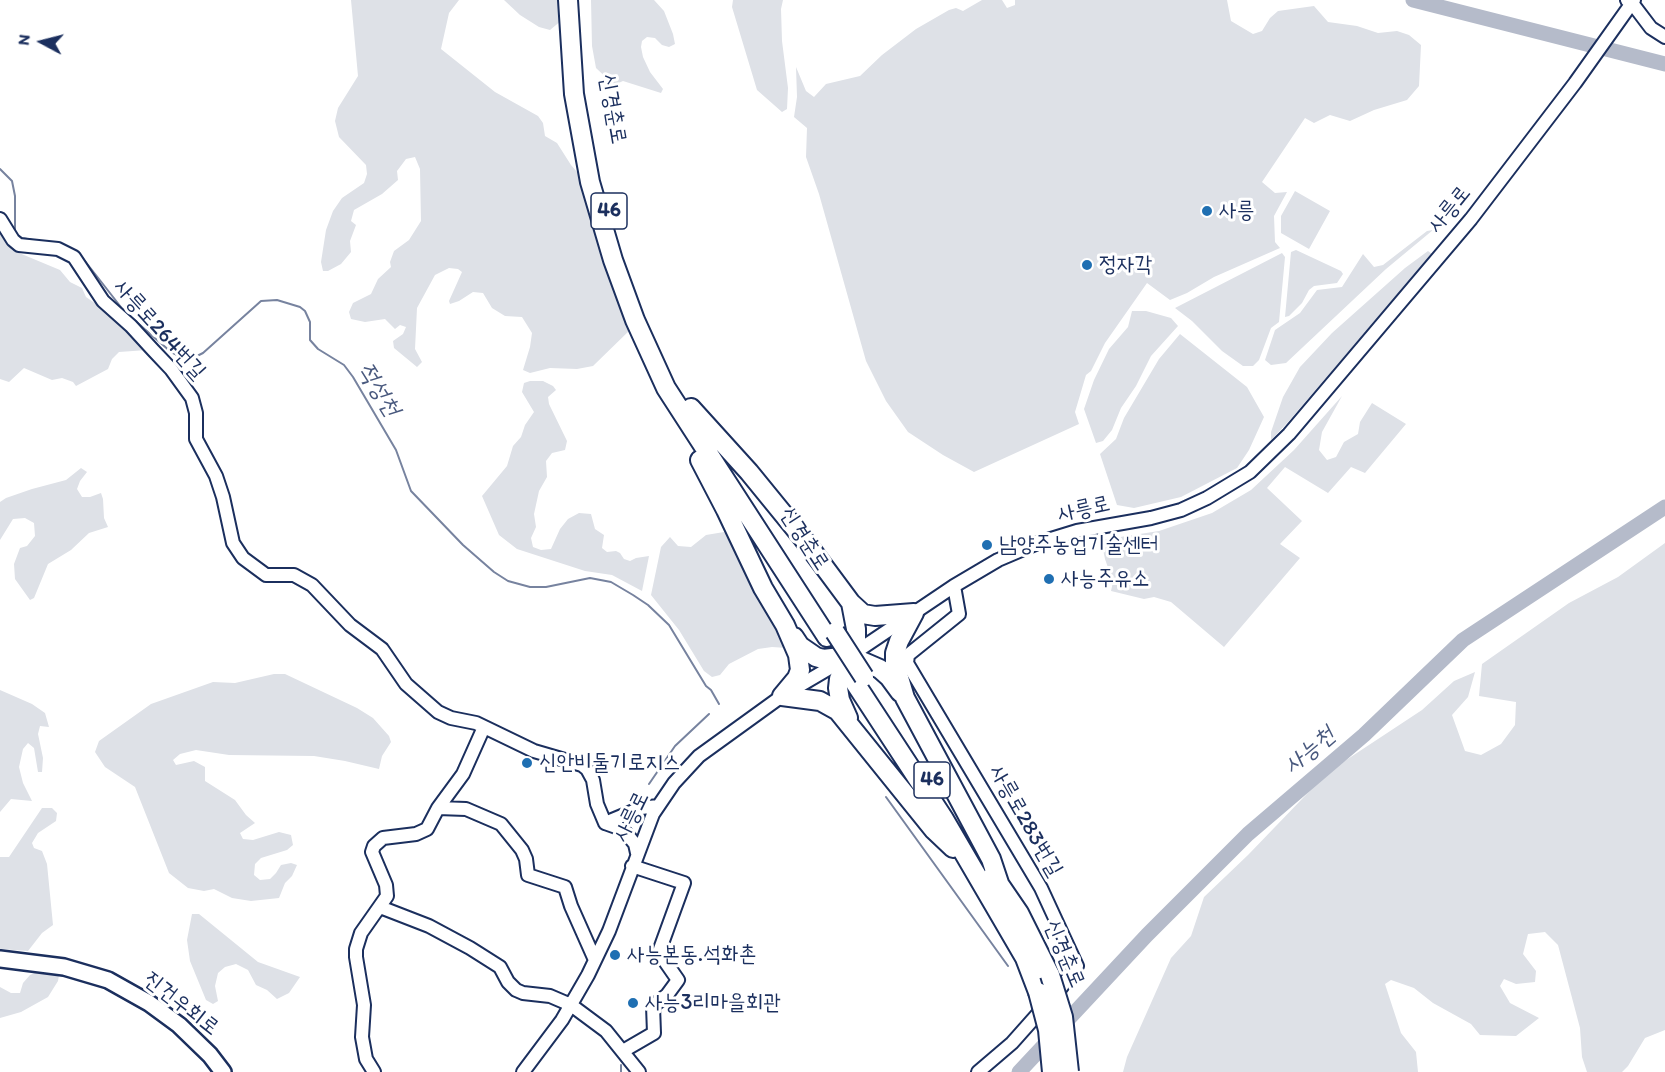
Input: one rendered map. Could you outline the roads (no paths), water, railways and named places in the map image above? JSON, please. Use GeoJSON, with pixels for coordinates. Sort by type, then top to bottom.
{"type":"FeatureCollection","features":[{"type":"Feature","properties":{"kind":"highway","name":"신경춘로"},"geometry":{"type":"LineString","coordinates":[[568,0],[574,94],[590,182],[613,260],[632,310],[666,388],[831,634]]}},
{"type":"Feature","properties":{"kind":"highway","name":"신경춘로"},"geometry":{"type":"LineString","coordinates":[[576,0],[580,69],[589,129],[610,216],[631,282],[658,344],[691,408],[860,680],[1025,958],[1038,992],[1048,1030],[1052,1072]]}},
{"type":"Feature","properties":{"kind":"highway"},"geometry":{"type":"LineString","coordinates":[[666,388],[688,438],[763,588],[785,625],[800,646],[816,657],[823,659],[850,656],[880,669],[889,677],[905,698],[992,859],[999,883]]}},
{"type":"Feature","properties":{"kind":"highway"},"geometry":{"type":"LineString","coordinates":[[691,408],[782,512],[851,603],[863,614],[875,616],[914,613]]}},
{"type":"Feature","properties":{"kind":"highway"},"geometry":{"type":"LineString","coordinates":[[851,603],[856,642],[839,679],[838,688],[840,700],[852,727]]}},
{"type":"Feature","properties":{"kind":"highway"},"geometry":{"type":"LineString","coordinates":[[905,698],[895,664],[895,653],[914,613]]}},
{"type":"Feature","properties":{"kind":"highway"},"geometry":{"type":"LineString","coordinates":[[782,696],[797,678],[800,670],[798,655],[785,625]]}},
{"type":"Feature","properties":{"kind":"highway","name":"신경춘로"},"geometry":{"type":"LineString","coordinates":[[860,680],[1019,913],[1050,975],[1063,1017],[1069,1072]]}},
{"type":"Feature","properties":{"kind":"highway"},"geometry":{"type":"LineString","coordinates":[[782,696],[828,704],[838,711],[934,830],[972,868]]}},
{"type":"Feature","properties":{"kind":"main road","name":"진건우회로"},"geometry":{"type":"LineString","coordinates":[[0,959],[64,967],[108,980],[149,1003],[179,1026],[210,1055],[223,1072]]}},
{"type":"Feature","properties":{"kind":"street","name":"사릉로"},"geometry":{"type":"LineString","coordinates":[[523,1072],[552,1035],[595,960],[609,931],[645,830],[658,806],[674,783],[699,756],[782,696],[850,656],[954,586],[998,560],[1038,543],[1077,531],[1151,518],[1181,510],[1207,498],[1251,472],[1289,434],[1471,219],[1587,67],[1631,1]]}},
{"type":"Feature","properties":{"kind":"street"},"geometry":{"type":"LineString","coordinates":[[1631,1],[1651,28],[1665,37]]}},
{"type":"Feature","properties":{"kind":"street","name":"사릉로264번길"},"geometry":{"type":"LineString","coordinates":[[0,219],[13,240],[19,245],[58,249],[74,257],[103,301],[131,326],[168,366],[192,398],[196,413],[196,440],[216,476],[224,497],[233,543],[243,558],[266,575],[294,575],[306,580],[350,625],[382,649],[406,684],[444,716],[484,727],[534,751],[582,765],[593,780],[597,804],[605,823]]}},
{"type":"Feature","properties":{"kind":"street","name":"사릉로283번길"},"geometry":{"type":"LineString","coordinates":[[954,586],[959,614],[908,655],[907,663],[1041,888],[1077,966],[1060,989],[1012,1043],[978,1072]]}},
{"type":"Feature","properties":{"kind":"street"},"geometry":{"type":"LineString","coordinates":[[374,1072],[366,1059],[362,1037],[364,1005],[356,949],[361,933],[385,900],[387,891],[373,857],[374,846],[383,838],[422,832],[431,824],[438,808],[463,774],[484,727]]}},
{"type":"Feature","properties":{"kind":"street"},"geometry":{"type":"LineString","coordinates":[[605,823],[641,808],[658,806]]}},
{"type":"Feature","properties":{"kind":"street"},"geometry":{"type":"LineString","coordinates":[[438,808],[466,809],[501,824],[522,850],[528,875],[565,887],[595,960]]}},
{"type":"Feature","properties":{"kind":"street"},"geometry":{"type":"LineString","coordinates":[[605,823],[626,833],[635,844],[637,853]]}},
{"type":"Feature","properties":{"kind":"street"},"geometry":{"type":"LineString","coordinates":[[623,1051],[654,1033],[653,1006],[667,995],[678,980],[662,957],[660,949],[684,883],[632,866]]}},
{"type":"Feature","properties":{"kind":"street"},"geometry":{"type":"LineString","coordinates":[[380,907],[429,926],[480,954],[503,969],[508,982],[516,990],[550,996],[571,1005],[606,1031],[639,1072]]}},
{"type":"Feature","properties":{"kind":"waterway","name":"사능천"},"geometry":{"type":"LineString","coordinates":[[1413,0],[1665,64]]}},
{"type":"Feature","properties":{"kind":"waterway","name":"적성천"},"geometry":{"type":"LineString","coordinates":[[0,169],[12,181],[15,196],[15,233]]}},
{"type":"Feature","properties":{"kind":"waterway","name":"적성천"},"geometry":{"type":"LineString","coordinates":[[17,237],[38,241]]}},
{"type":"Feature","properties":{"kind":"waterway","name":"적성천"},"geometry":{"type":"LineString","coordinates":[[77,254],[81,256],[124,311],[171,352],[183,358],[195,357],[203,353],[261,301],[277,300],[300,307],[305,311],[310,322],[310,340],[318,349],[344,365],[353,377],[396,450],[411,491],[463,545],[508,581],[530,587],[546,587],[590,578],[611,582],[633,595],[648,605],[669,625],[719,704]]}},
{"type":"Feature","properties":{"kind":"waterway","name":"사능천"},"geometry":{"type":"LineString","coordinates":[[1019,1072],[1147,935],[1248,834],[1364,735],[1463,640],[1665,507]]}},
{"type":"Feature","properties":{"kind":"waterway","name":"적성천"},"geometry":{"type":"LineString","coordinates":[[649,784],[675,746],[709,714]]}},
{"type":"Feature","properties":{"kind":"waterway"},"geometry":{"type":"LineString","coordinates":[[886,797],[1008,966]]}},
{"type":"Feature","properties":{"kind":"waterway","name":"적성천"},"geometry":{"type":"LineString","coordinates":[[621,1065],[621,1072]]}},
{"type":"Feature","properties":{"kind":"place","name":"사릉"},"geometry":{"type":"Point","coordinates":[1207,211]}},
{"type":"Feature","properties":{"kind":"place","name":"정자각"},"geometry":{"type":"Point","coordinates":[1087,265]}},
{"type":"Feature","properties":{"kind":"place","name":"남양주농업기술센터"},"geometry":{"type":"Point","coordinates":[987,545]}},
{"type":"Feature","properties":{"kind":"place","name":"사능주유소"},"geometry":{"type":"Point","coordinates":[1049,579]}},
{"type":"Feature","properties":{"kind":"place","name":"신안비둘기로지스"},"geometry":{"type":"Point","coordinates":[527,763]}},
{"type":"Feature","properties":{"kind":"place","name":"사능본동.석화촌"},"geometry":{"type":"Point","coordinates":[615,955]}},
{"type":"Feature","properties":{"kind":"place","name":"사능3리마을회관"},"geometry":{"type":"Point","coordinates":[633,1003]}}]}
